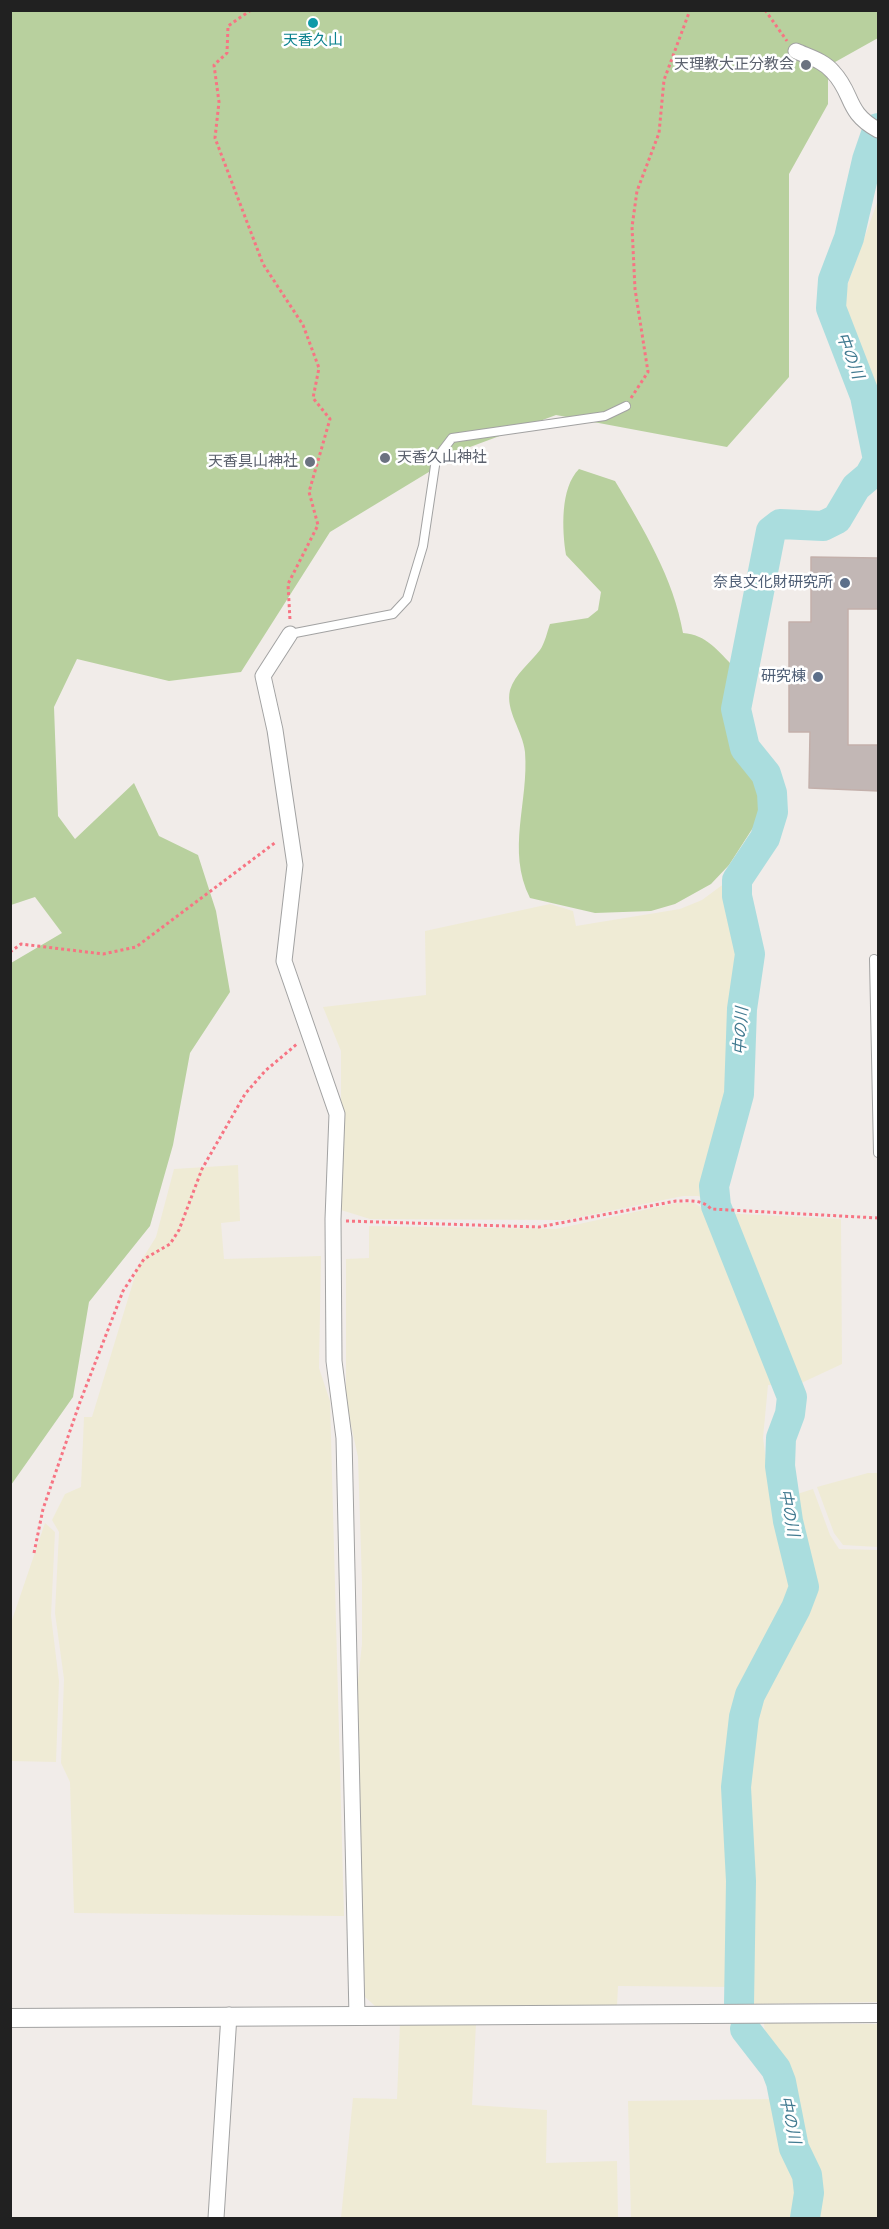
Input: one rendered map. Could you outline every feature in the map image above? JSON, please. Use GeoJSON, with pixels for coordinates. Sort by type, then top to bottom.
{"type":"FeatureCollection","features":[{"type":"Feature","properties":{"kind":"street"},"geometry":{"type":"LineString","coordinates":[[796,51],[824,64],[835,73],[857,116],[879,130]]}},
{"type":"Feature","properties":{"kind":"street"},"geometry":{"type":"LineString","coordinates":[[290,634],[263,676],[275,730],[295,865],[284,961],[337,1114],[333,1220],[334,1361],[344,1438],[357,2016]]}},
{"type":"Feature","properties":{"kind":"street"},"geometry":{"type":"LineString","coordinates":[[10,2018],[879,2013]]}},
{"type":"Feature","properties":{"kind":"street"},"geometry":{"type":"LineString","coordinates":[[216,2218],[229,2015]]}},
{"type":"Feature","properties":{"kind":"lane"},"geometry":{"type":"LineString","coordinates":[[290,634],[393,615],[406,599],[423,546],[436,459],[452,438],[605,416],[626,406]]}},
{"type":"Feature","properties":{"kind":"lane"},"geometry":{"type":"LineString","coordinates":[[874,959],[879,1153]]}},
{"type":"Feature","properties":{"kind":"path"},"geometry":{"type":"LineString","coordinates":[[251,10],[228,26],[227,53],[214,65],[219,102],[215,138],[263,264],[303,325],[319,368],[313,398],[330,419],[309,492],[318,525],[288,584],[290,634]]}},
{"type":"Feature","properties":{"kind":"path"},"geometry":{"type":"LineString","coordinates":[[626,406],[648,372],[635,289],[632,227],[637,191],[659,133],[664,80],[690,10]]}},
{"type":"Feature","properties":{"kind":"path"},"geometry":{"type":"LineString","coordinates":[[765,10],[796,51]]}},
{"type":"Feature","properties":{"kind":"path"},"geometry":{"type":"LineString","coordinates":[[10,952],[21,944],[103,954],[136,947],[290,831]]}},
{"type":"Feature","properties":{"kind":"path"},"geometry":{"type":"LineString","coordinates":[[34,1553],[43,1509],[80,1402],[123,1291],[144,1259],[170,1244],[179,1230],[202,1169],[245,1094],[265,1071],[309,1034]]}},
{"type":"Feature","properties":{"kind":"path"},"geometry":{"type":"LineString","coordinates":[[333,1220],[539,1227],[676,1201],[696,1201],[706,1204],[711,1209],[879,1218]]}},
{"type":"Feature","properties":{"kind":"shaded area"},"geometry":{"type":"Polygon","coordinates":[[[878,200],[878,403],[858,359],[842,300],[878,200]]]}},
{"type":"Feature","properties":{"kind":"shaded area"},"geometry":{"type":"Polygon","coordinates":[[[725,883],[740,938],[744,965],[736,1012],[733,1096],[707,1200],[698,1196],[683,1196],[565,1220],[370,1219],[341,1210],[341,1051],[323,1007],[426,995],[425,931],[550,904],[573,911],[576,926],[680,909],[702,900],[725,883]]]}},
{"type":"Feature","properties":{"kind":"shaded area"},"geometry":{"type":"Polygon","coordinates":[[[238,1165],[240,1221],[221,1223],[224,1259],[321,1256],[319,1368],[330,1401],[344,1916],[74,1913],[70,1782],[61,1763],[64,1679],[55,1613],[59,1532],[52,1520],[65,1494],[81,1487],[84,1417],[92,1417],[138,1266],[156,1237],[174,1169],[238,1165]]]}},
{"type":"Feature","properties":{"kind":"shaded area"},"geometry":{"type":"Polygon","coordinates":[[[676,1203],[694,1203],[709,1212],[781,1385],[768,1385],[763,1438],[770,1491],[793,1564],[795,1587],[748,1687],[733,1733],[729,1790],[735,1987],[618,1986],[617,2006],[375,2006],[365,1997],[354,1717],[362,1644],[362,1582],[358,1457],[346,1402],[346,1259],[369,1258],[369,1226],[556,1229],[676,1203]]]}},
{"type":"Feature","properties":{"kind":"shaded area"},"geometry":{"type":"Polygon","coordinates":[[[721,1213],[841,1219],[842,1364],[797,1385],[721,1213]]]}},
{"type":"Feature","properties":{"kind":"shaded area"},"geometry":{"type":"Polygon","coordinates":[[[868,1473],[878,1473],[878,1547],[843,1545],[834,1533],[817,1487],[868,1473]]]}},
{"type":"Feature","properties":{"kind":"shaded area"},"geometry":{"type":"Polygon","coordinates":[[[813,1489],[830,1535],[839,1549],[878,1550],[878,2002],[751,2004],[751,1832],[746,1792],[747,1758],[762,1692],[807,1609],[813,1587],[813,1568],[801,1532],[794,1495],[813,1489]]]}},
{"type":"Feature","properties":{"kind":"shaded area"},"geometry":{"type":"Polygon","coordinates":[[[45,1523],[55,1532],[51,1616],[59,1681],[56,1762],[11,1761],[11,1623],[45,1523]]]}},
{"type":"Feature","properties":{"kind":"shaded area"},"geometry":{"type":"Polygon","coordinates":[[[400,2023],[476,2023],[472,2105],[547,2110],[546,2163],[617,2161],[618,2218],[341,2218],[353,2098],[397,2099],[400,2023]]]}},
{"type":"Feature","properties":{"kind":"shaded area"},"geometry":{"type":"Polygon","coordinates":[[[764,2023],[878,2024],[878,2218],[816,2218],[820,2183],[800,2125],[792,2076],[765,2034],[764,2023]]]}},
{"type":"Feature","properties":{"kind":"shaded area"},"geometry":{"type":"Polygon","coordinates":[[[776,2099],[783,2133],[802,2183],[799,2218],[631,2218],[628,2101],[776,2099]]]}},
{"type":"Feature","properties":{"kind":"green space"},"geometry":{"type":"Polygon","coordinates":[[[11,11],[878,11],[878,38],[828,66],[828,104],[789,174],[789,377],[727,447],[556,415],[470,447],[330,532],[241,672],[169,681],[77,659],[54,707],[58,816],[75,839],[134,783],[159,836],[198,855],[216,911],[230,992],[190,1053],[173,1145],[150,1226],[89,1302],[73,1397],[11,1485],[11,963],[62,933],[35,897],[11,905],[11,11]]]}},
{"type":"Feature","properties":{"kind":"green space"},"geometry":{"type":"Polygon","coordinates":[[[579,469],[615,481],[665,574],[673,593],[683,633],[705,640],[734,667],[736,692],[729,712],[740,753],[766,788],[756,823],[729,865],[711,884],[675,904],[651,911],[595,913],[530,898],[523,880],[520,862],[519,844],[525,752],[510,706],[510,690],[519,674],[542,647],[550,624],[588,618],[598,610],[601,592],[566,555],[563,522],[565,498],[568,487],[579,469]]]}},
{"type":"Feature","properties":{"kind":"building","name":"研究棟"},"geometry":{"type":"Polygon","coordinates":[[[811,557],[879,558],[879,609],[848,609],[848,745],[879,745],[879,791],[809,788],[810,732],[789,732],[789,622],[811,622],[811,557]]]}},
{"type":"Feature","properties":{"kind":"waterway","name":"中の川"},"geometry":{"type":"LineString","coordinates":[[739,2005],[741,1881],[736,1787],[744,1717],[750,1695],[796,1608],[804,1587],[788,1521],[780,1466],[781,1438],[790,1414],[792,1397],[716,1206],[714,1186],[739,1094],[742,1009],[750,954],[737,896],[737,880],[765,838],[773,812],[772,793],[766,774],[745,748],[736,709],[771,531],[780,524],[823,526],[837,519],[856,487],[869,476],[878,460],[865,396],[831,308],[833,280],[849,238],[867,160],[878,128]]}},
{"type":"Feature","properties":{"kind":"waterway","name":"中の川"},"geometry":{"type":"LineString","coordinates":[[745,2029],[776,2069],[781,2082],[794,2148],[807,2175],[809,2193],[805,2218]]}},
{"type":"Feature","properties":{"kind":"place","name":"天香久山"},"geometry":{"type":"Point","coordinates":[313,23]}},
{"type":"Feature","properties":{"kind":"place","name":"天理教大正分教会"},"geometry":{"type":"Point","coordinates":[806,65]}},
{"type":"Feature","properties":{"kind":"place","name":"天香久山神社"},"geometry":{"type":"Point","coordinates":[385,458]}},
{"type":"Feature","properties":{"kind":"place","name":"天香具山神社"},"geometry":{"type":"Point","coordinates":[310,462]}},
{"type":"Feature","properties":{"kind":"place","name":"奈良文化財研究所"},"geometry":{"type":"Point","coordinates":[845,583]}},
{"type":"Feature","properties":{"kind":"place","name":"研究棟"},"geometry":{"type":"Point","coordinates":[818,677]}}]}
